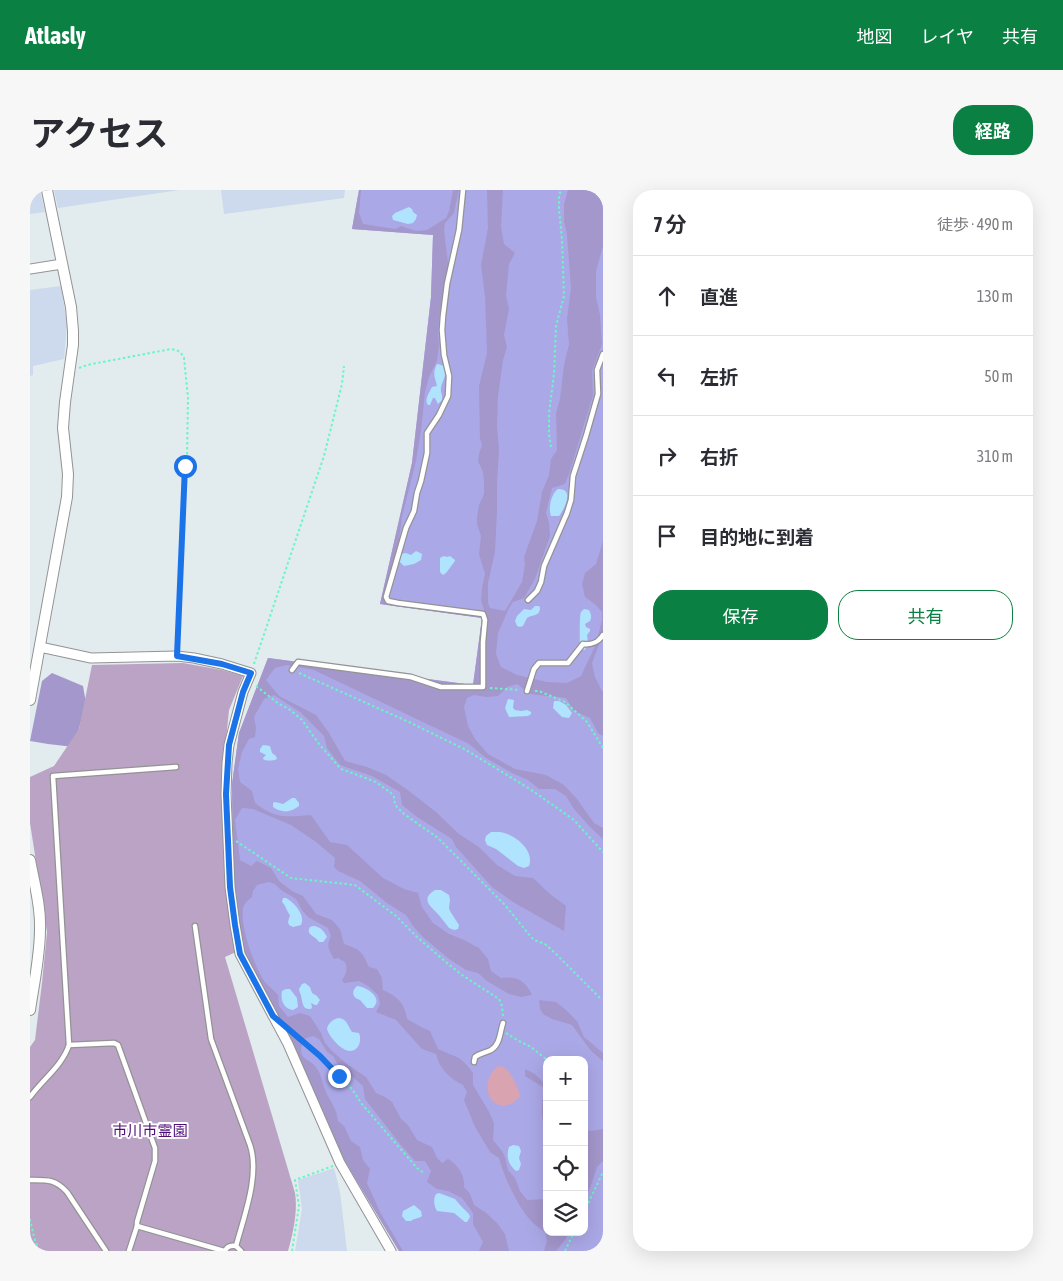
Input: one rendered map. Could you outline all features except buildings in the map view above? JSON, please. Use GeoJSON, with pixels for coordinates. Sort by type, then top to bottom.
{"type":"FeatureCollection","features":[{"type":"Feature","properties":{"kind":"street"},"geometry":{"type":"LineString","coordinates":[[30,700],[67,497],[68,474],[63,428],[73,345],[72,315],[47,190]]}},
{"type":"Feature","properties":{"kind":"street"},"geometry":{"type":"LineString","coordinates":[[30,269],[62,264]]}},
{"type":"Feature","properties":{"kind":"street"},"geometry":{"type":"LineString","coordinates":[[40,647],[91,658],[177,656],[222,664],[250,676],[243,692],[229,745],[226,794],[230,887],[240,954],[288,1044],[340,1163],[391,1251]]}},
{"type":"Feature","properties":{"kind":"street"},"geometry":{"type":"LineString","coordinates":[[30,860],[37,896],[40,927],[38,962],[30,1010]]}},
{"type":"Feature","properties":{"kind":"lane"},"geometry":{"type":"LineString","coordinates":[[292,670],[298,662],[412,677],[441,687],[483,687],[485,620],[483,614],[398,603],[388,601],[386,597],[408,522],[414,511],[426,453],[427,433],[445,405],[448,396],[449,376],[442,342],[443,316],[447,284],[459,230],[463,190]]}},
{"type":"Feature","properties":{"kind":"lane"},"geometry":{"type":"LineString","coordinates":[[528,600],[540,582],[544,566],[568,513],[573,476],[598,394],[597,370],[603,354]]}},
{"type":"Feature","properties":{"kind":"lane"},"geometry":{"type":"LineString","coordinates":[[527,690],[534,669],[539,663],[568,663],[583,644],[592,645],[600,640],[603,635]]}},
{"type":"Feature","properties":{"kind":"lane"},"geometry":{"type":"LineString","coordinates":[[30,1097],[58,1066],[69,1044],[53,776],[176,767]]}},
{"type":"Feature","properties":{"kind":"lane"},"geometry":{"type":"LineString","coordinates":[[195,926],[211,1039],[253,1154],[253,1177],[236,1246]]}},
{"type":"Feature","properties":{"kind":"lane"},"geometry":{"type":"LineString","coordinates":[[474,1062],[475,1056],[479,1053],[493,1050],[499,1040],[503,1023]]}},
{"type":"Feature","properties":{"kind":"lane"},"geometry":{"type":"LineString","coordinates":[[69,1044],[114,1043],[118,1045],[155,1148],[155,1161],[129,1251]]}},
{"type":"Feature","properties":{"kind":"lane"},"geometry":{"type":"LineString","coordinates":[[30,1180],[51,1181],[62,1187],[106,1251]]}},
{"type":"Feature","properties":{"kind":"lane"},"geometry":{"type":"LineString","coordinates":[[137,1226],[225,1251],[229,1246],[236,1246],[241,1251]]}},
{"type":"Feature","properties":{"kind":"path"},"geometry":{"type":"LineString","coordinates":[[552,447],[549,434],[549,413],[554,374],[556,326],[564,296],[559,210],[561,190]]}},
{"type":"Feature","properties":{"kind":"path"},"geometry":{"type":"LineString","coordinates":[[69,371],[87,365],[171,349],[182,352],[188,398],[187,459],[185,466],[177,656]]}},
{"type":"Feature","properties":{"kind":"path"},"geometry":{"type":"LineString","coordinates":[[344,366],[342,384],[324,456],[250,676],[280,704],[302,720],[319,744],[341,769],[376,782],[391,793],[394,797],[395,805],[404,814],[438,838],[505,905],[534,940],[544,944],[556,954],[602,1000]]}},
{"type":"Feature","properties":{"kind":"path"},"geometry":{"type":"LineString","coordinates":[[292,670],[394,714],[466,750],[534,792],[574,820],[603,852]]}},
{"type":"Feature","properties":{"kind":"path"},"geometry":{"type":"LineString","coordinates":[[483,687],[539,691],[565,702],[587,722],[603,748]]}},
{"type":"Feature","properties":{"kind":"path"},"geometry":{"type":"LineString","coordinates":[[228,836],[291,878],[355,885],[396,916],[416,937],[447,963],[499,999],[502,1006],[503,1023],[507,1033],[518,1041],[531,1046],[543,1056]]}},
{"type":"Feature","properties":{"kind":"path"},"geometry":{"type":"LineString","coordinates":[[286,1027],[320,1056],[352,1089],[361,1103],[417,1168],[424,1173]]}},
{"type":"Feature","properties":{"kind":"path"},"geometry":{"type":"LineString","coordinates":[[292,1251],[299,1206],[295,1180],[335,1165]]}},
{"type":"Feature","properties":{"kind":"path"},"geometry":{"type":"LineString","coordinates":[[588,1204],[603,1172]]}},
{"type":"Feature","properties":{"kind":"path"},"geometry":{"type":"LineString","coordinates":[[30,1219],[39,1251]]}},
{"type":"Feature","properties":{"kind":"path"},"geometry":{"type":"LineString","coordinates":[[565,1251],[572,1236]]}},
{"type":"Feature","properties":{"kind":"shaded area"},"geometry":{"type":"Polygon","coordinates":[[[30,190],[40,190],[45,212],[30,214],[30,190]]]}},
{"type":"Feature","properties":{"kind":"shaded area"},"geometry":{"type":"Polygon","coordinates":[[[54,190],[179,190],[58,208],[54,190]]]}},
{"type":"Feature","properties":{"kind":"shaded area"},"geometry":{"type":"Polygon","coordinates":[[[221,190],[345,190],[344,198],[224,214],[221,190]]]}},
{"type":"Feature","properties":{"kind":"shaded area"},"geometry":{"type":"Polygon","coordinates":[[[359,190],[603,190],[603,1251],[399,1251],[343,1158],[290,1043],[244,953],[233,861],[232,784],[239,733],[268,658],[473,685],[482,618],[380,604],[412,463],[431,297],[433,235],[352,229],[359,190]]]}},
{"type":"Feature","properties":{"kind":"shaded area"},"geometry":{"type":"Polygon","coordinates":[[[359,190],[361,190],[359,213],[363,224],[395,229],[401,226],[416,231],[427,230],[446,218],[453,190],[459,190],[454,213],[445,223],[444,230],[451,279],[449,288],[442,301],[439,317],[437,361],[429,377],[425,392],[416,461],[402,517],[398,547],[385,597],[386,603],[476,615],[484,610],[481,600],[485,574],[479,554],[481,536],[477,524],[479,505],[484,494],[483,472],[478,461],[482,445],[480,439],[479,386],[487,353],[485,297],[481,265],[488,228],[487,190],[503,190],[501,227],[504,244],[515,253],[509,264],[506,295],[509,309],[504,335],[507,347],[503,360],[498,396],[497,511],[495,552],[488,583],[488,603],[490,608],[505,611],[522,582],[525,565],[524,557],[537,521],[542,492],[549,475],[551,459],[557,450],[556,413],[569,344],[567,319],[571,288],[564,204],[568,190],[603,190],[603,246],[596,271],[596,297],[600,315],[602,344],[592,371],[593,395],[565,484],[552,488],[546,513],[550,536],[535,579],[524,598],[513,602],[509,608],[498,633],[496,654],[501,667],[517,675],[547,682],[567,683],[581,676],[596,644],[602,620],[602,612],[585,597],[582,584],[585,573],[596,564],[603,541],[603,634],[592,663],[595,677],[603,691],[603,736],[598,733],[590,718],[574,711],[566,698],[530,694],[517,684],[507,687],[498,696],[474,695],[467,698],[464,707],[468,726],[475,739],[488,754],[515,769],[546,775],[564,785],[577,799],[594,823],[603,828],[603,839],[574,809],[566,796],[555,789],[539,789],[528,780],[486,758],[469,744],[314,670],[287,665],[275,668],[266,680],[279,696],[316,715],[345,761],[386,775],[436,812],[459,834],[479,847],[497,865],[515,876],[533,878],[566,906],[564,931],[513,902],[492,887],[456,847],[452,839],[402,805],[400,792],[372,776],[340,765],[327,748],[324,736],[300,712],[274,695],[264,699],[254,717],[255,737],[249,739],[242,752],[238,769],[240,782],[252,791],[255,803],[269,812],[282,816],[311,815],[330,842],[347,845],[383,878],[404,889],[418,893],[422,907],[433,923],[449,934],[479,948],[488,959],[491,971],[501,978],[520,980],[532,995],[521,997],[509,994],[487,981],[478,973],[466,970],[449,959],[423,937],[406,915],[387,903],[360,881],[338,871],[334,867],[335,858],[316,842],[291,825],[253,809],[242,808],[235,820],[240,860],[251,866],[257,861],[271,868],[279,881],[292,891],[303,896],[316,914],[332,920],[340,929],[344,944],[360,952],[369,967],[377,969],[382,978],[383,990],[402,1004],[407,1019],[430,1031],[438,1049],[459,1058],[473,1073],[473,1085],[494,1123],[493,1140],[505,1157],[508,1170],[515,1178],[520,1191],[527,1200],[543,1199],[543,1231],[532,1222],[522,1210],[507,1181],[499,1158],[490,1152],[475,1127],[464,1100],[467,1092],[463,1085],[446,1072],[436,1054],[422,1049],[396,1020],[376,1012],[380,1004],[378,995],[368,986],[359,981],[344,983],[342,980],[345,976],[346,965],[345,962],[338,958],[334,959],[331,953],[328,945],[331,936],[328,928],[308,917],[296,899],[275,884],[269,882],[257,885],[252,897],[246,902],[243,917],[249,946],[256,966],[264,981],[278,995],[279,1006],[288,1017],[300,1013],[310,1016],[331,1050],[366,1077],[376,1093],[392,1102],[401,1119],[408,1125],[417,1140],[432,1147],[437,1158],[442,1163],[448,1159],[455,1164],[462,1174],[464,1187],[470,1194],[474,1205],[497,1223],[505,1234],[509,1251],[479,1251],[483,1242],[473,1224],[473,1213],[462,1198],[448,1191],[437,1189],[427,1182],[431,1171],[425,1161],[415,1161],[400,1144],[365,1099],[363,1086],[337,1063],[319,1039],[313,1036],[304,1039],[302,1055],[318,1070],[335,1109],[338,1121],[344,1126],[351,1141],[360,1147],[363,1160],[370,1169],[367,1183],[380,1212],[403,1251],[399,1251],[343,1158],[290,1043],[244,953],[236,908],[232,784],[239,733],[268,658],[473,685],[482,618],[380,604],[412,463],[431,297],[433,235],[352,229],[359,190]]]}},
{"type":"Feature","properties":{"kind":"shaded area"},"geometry":{"type":"Polygon","coordinates":[[[61,286],[67,325],[64,359],[33,366],[33,375],[30,376],[30,290],[61,286]]]}},
{"type":"Feature","properties":{"kind":"shaded area"},"geometry":{"type":"Polygon","coordinates":[[[52,673],[83,686],[86,703],[74,747],[30,741],[42,681],[52,673]]]}},
{"type":"Feature","properties":{"kind":"shaded area"},"geometry":{"type":"Polygon","coordinates":[[[539,1000],[556,1002],[566,1010],[577,1021],[584,1037],[603,1053],[603,1061],[591,1051],[572,1025],[543,1014],[540,1009],[539,1000]]]}},
{"type":"Feature","properties":{"kind":"shaded area"},"geometry":{"type":"Polygon","coordinates":[[[498,1066],[508,1071],[513,1078],[520,1097],[511,1104],[503,1106],[491,1098],[488,1091],[491,1074],[498,1066]]]}},
{"type":"Feature","properties":{"kind":"shaded area"},"geometry":{"type":"Polygon","coordinates":[[[525,1069],[535,1074],[543,1082],[543,1087],[525,1076],[525,1069]]]}},
{"type":"Feature","properties":{"kind":"shaded area"},"geometry":{"type":"Polygon","coordinates":[[[543,1096],[543,1120],[542,1115],[543,1096]]]}},
{"type":"Feature","properties":{"kind":"shaded area"},"geometry":{"type":"Polygon","coordinates":[[[603,1129],[603,1161],[597,1167],[588,1192],[588,1131],[603,1129]]]}},
{"type":"Feature","properties":{"kind":"shaded area"},"geometry":{"type":"Polygon","coordinates":[[[334,1168],[340,1192],[347,1251],[295,1251],[302,1209],[298,1180],[334,1168]]]}},
{"type":"Feature","properties":{"kind":"shaded area"},"geometry":{"type":"Polygon","coordinates":[[[546,1236],[567,1236],[556,1251],[544,1251],[547,1241],[546,1236]]]}},
{"type":"Feature","properties":{"kind":"sand"},"geometry":{"type":"Polygon","coordinates":[[[409,207],[417,215],[413,223],[408,224],[393,220],[392,216],[395,213],[409,207]]]}},
{"type":"Feature","properties":{"kind":"sand"},"geometry":{"type":"Polygon","coordinates":[[[437,364],[445,367],[446,370],[441,389],[442,400],[438,404],[435,398],[433,398],[430,405],[428,405],[428,394],[432,387],[437,386],[434,373],[437,364]]]}},
{"type":"Feature","properties":{"kind":"sand"},"geometry":{"type":"Polygon","coordinates":[[[558,489],[566,492],[567,501],[559,516],[551,516],[551,501],[558,489]]]}},
{"type":"Feature","properties":{"kind":"sand"},"geometry":{"type":"Polygon","coordinates":[[[416,551],[422,554],[421,560],[404,566],[400,562],[399,557],[401,554],[411,555],[416,551]]]}},
{"type":"Feature","properties":{"kind":"sand"},"geometry":{"type":"Polygon","coordinates":[[[450,556],[455,561],[443,575],[440,572],[440,558],[450,556]]]}},
{"type":"Feature","properties":{"kind":"sand"},"geometry":{"type":"Polygon","coordinates":[[[535,606],[540,607],[539,612],[527,618],[523,626],[517,626],[515,621],[517,616],[524,609],[531,610],[535,606]]]}},
{"type":"Feature","properties":{"kind":"sand"},"geometry":{"type":"Polygon","coordinates":[[[584,609],[589,610],[591,614],[590,621],[585,624],[590,631],[587,635],[588,642],[585,650],[580,649],[580,614],[584,609]]]}},
{"type":"Feature","properties":{"kind":"sand"},"geometry":{"type":"Polygon","coordinates":[[[508,699],[514,700],[513,708],[515,710],[527,710],[531,714],[528,716],[509,717],[505,708],[508,699]]]}},
{"type":"Feature","properties":{"kind":"sand"},"geometry":{"type":"Polygon","coordinates":[[[554,701],[559,701],[566,705],[572,713],[569,718],[562,717],[553,708],[554,701]]]}},
{"type":"Feature","properties":{"kind":"sand"},"geometry":{"type":"Polygon","coordinates":[[[263,745],[270,746],[272,753],[277,759],[263,759],[266,755],[260,752],[260,749],[263,745]]]}},
{"type":"Feature","properties":{"kind":"sand"},"geometry":{"type":"Polygon","coordinates":[[[295,798],[299,806],[292,810],[283,811],[273,807],[275,802],[283,804],[295,798]]]}},
{"type":"Feature","properties":{"kind":"sand"},"geometry":{"type":"Polygon","coordinates":[[[491,832],[506,833],[517,839],[529,854],[529,866],[524,868],[518,866],[496,849],[487,845],[486,836],[491,832]]]}},
{"type":"Feature","properties":{"kind":"sand"},"geometry":{"type":"Polygon","coordinates":[[[435,890],[441,890],[449,895],[449,908],[459,925],[458,929],[449,928],[429,904],[427,898],[435,890]]]}},
{"type":"Feature","properties":{"kind":"sand"},"geometry":{"type":"Polygon","coordinates":[[[283,898],[289,900],[299,910],[302,918],[301,925],[293,927],[289,925],[290,915],[282,902],[283,898]]]}},
{"type":"Feature","properties":{"kind":"sand"},"geometry":{"type":"Polygon","coordinates":[[[310,927],[320,928],[326,935],[327,937],[323,942],[319,942],[310,934],[310,927]]]}},
{"type":"Feature","properties":{"kind":"sand"},"geometry":{"type":"Polygon","coordinates":[[[305,983],[320,1000],[317,1005],[311,1003],[311,1009],[304,1007],[299,991],[302,984],[305,983]]]}},
{"type":"Feature","properties":{"kind":"sand"},"geometry":{"type":"Polygon","coordinates":[[[357,986],[365,988],[373,994],[377,1000],[373,1008],[367,1008],[354,996],[354,990],[357,986]]]}},
{"type":"Feature","properties":{"kind":"sand"},"geometry":{"type":"Polygon","coordinates":[[[290,989],[297,998],[298,1007],[293,1010],[287,1008],[282,1001],[282,991],[290,989]]]}},
{"type":"Feature","properties":{"kind":"sand"},"geometry":{"type":"Polygon","coordinates":[[[339,1018],[346,1021],[352,1032],[359,1033],[359,1045],[353,1051],[340,1046],[328,1032],[327,1029],[330,1023],[339,1018]]]}},
{"type":"Feature","properties":{"kind":"sand"},"geometry":{"type":"Polygon","coordinates":[[[513,1145],[519,1146],[521,1151],[519,1158],[521,1164],[519,1170],[516,1171],[509,1163],[508,1157],[509,1147],[513,1145]]]}},
{"type":"Feature","properties":{"kind":"sand"},"geometry":{"type":"Polygon","coordinates":[[[439,1193],[455,1199],[469,1214],[470,1217],[467,1222],[454,1213],[437,1211],[434,1200],[436,1194],[439,1193]]]}},
{"type":"Feature","properties":{"kind":"sand"},"geometry":{"type":"Polygon","coordinates":[[[414,1205],[421,1211],[422,1216],[406,1221],[402,1216],[403,1211],[414,1205]]]}},
{"type":"Feature","properties":{"kind":"green space","name":"市川市霊園"},"geometry":{"type":"Polygon","coordinates":[[[183,663],[243,676],[229,710],[223,769],[236,952],[225,957],[295,1193],[295,1215],[290,1244],[288,1251],[30,1251],[30,1047],[35,1040],[47,932],[30,823],[30,777],[54,766],[79,729],[92,665],[183,663]]]}},
{"type":"Feature","properties":{"kind":"route"},"geometry":{"type":"LineString","coordinates":[[185,466],[177,656],[222,664],[251,673],[243,692],[229,745],[227,763],[226,794],[230,887],[240,954],[273,1016],[320,1056],[339,1076]]}}]}
